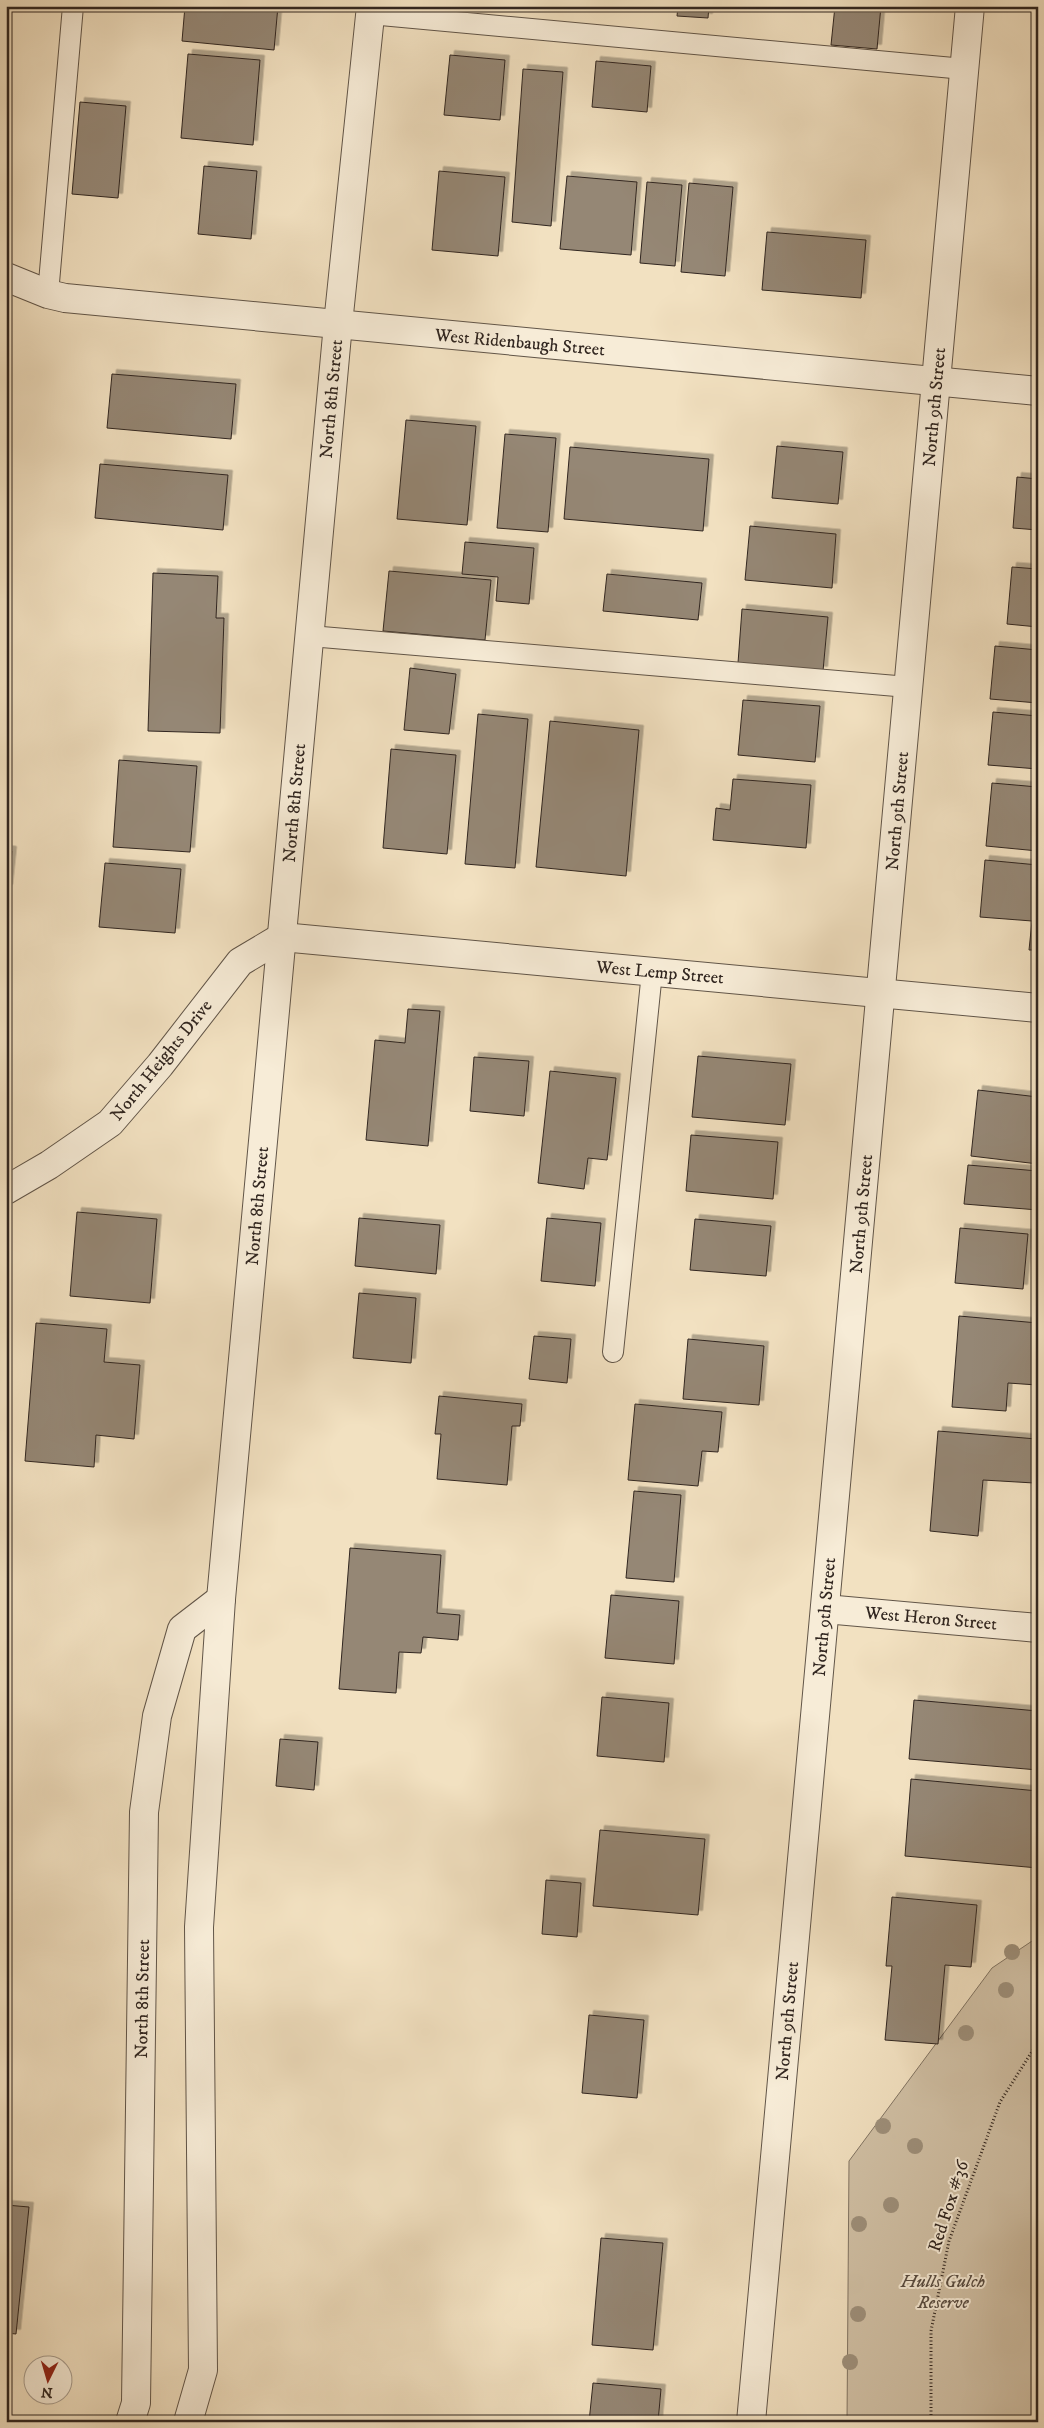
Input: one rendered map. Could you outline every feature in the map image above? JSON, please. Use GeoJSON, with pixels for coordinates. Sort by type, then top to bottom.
{"type":"FeatureCollection","features":[{"type":"Feature","properties":{"kind":"street","name":"North 9th Street"},"geometry":{"type":"LineString","coordinates":[[751,2422],[970,6]]}},
{"type":"Feature","properties":{"kind":"street","name":"North 8th Street"},"geometry":{"type":"LineString","coordinates":[[188,2422],[203,2370],[199,1928],[222,1600],[338,324],[371,10]]}},
{"type":"Feature","properties":{"kind":"street","name":"West Ridenbaugh Street"},"geometry":{"type":"LineString","coordinates":[[6,277],[48,294],[65,298],[1038,391]]}},
{"type":"Feature","properties":{"kind":"street","name":"West Lemp Street"},"geometry":{"type":"LineString","coordinates":[[282,937],[1038,1008]]}},
{"type":"Feature","properties":{"kind":"street","name":"North Heights Drive"},"geometry":{"type":"LineString","coordinates":[[6,1190],[49,1165],[110,1123],[160,1065],[240,962],[282,937]]}},
{"type":"Feature","properties":{"kind":"street","name":"North 8th Street"},"geometry":{"type":"LineString","coordinates":[[130,2422],[136,2402],[144,1812],[157,1716],[182,1629],[222,1600]]}},
{"type":"Feature","properties":{"kind":"street","name":"West Heron Street"},"geometry":{"type":"LineString","coordinates":[[825,1609],[1038,1628]]}},
{"type":"Feature","properties":{"kind":"lane"},"geometry":{"type":"LineString","coordinates":[[48,294],[73,6]]}},
{"type":"Feature","properties":{"kind":"lane"},"geometry":{"type":"LineString","coordinates":[[371,10],[964,69]]}},
{"type":"Feature","properties":{"kind":"lane"},"geometry":{"type":"LineString","coordinates":[[310,636],[908,687]]}},
{"type":"Feature","properties":{"kind":"lane"},"geometry":{"type":"LineString","coordinates":[[613,1352],[652,972]]}},
{"type":"Feature","properties":{"kind":"path","name":"Red Fox #36"},"geometry":{"type":"LineString","coordinates":[[931,2422],[931,2331],[949,2241],[1000,2102],[1038,2042]]}},
{"type":"Feature","properties":{"kind":"green space","name":"Hulls Gulch Reserve"},"geometry":{"type":"Polygon","coordinates":[[[1038,1937],[1038,2422],[847,2422],[849,2161],[992,1968],[1038,1937]]]}},
{"type":"Feature","properties":{"kind":"building"},"geometry":{"type":"Polygon","coordinates":[[[185,6],[278,6],[274,50],[182,41],[185,6]]]}},
{"type":"Feature","properties":{"kind":"building"},"geometry":{"type":"Polygon","coordinates":[[[678,6],[709,6],[708,18],[677,16],[678,6]]]}},
{"type":"Feature","properties":{"kind":"building"},"geometry":{"type":"Polygon","coordinates":[[[835,6],[881,6],[877,49],[831,45],[835,6]]]}},
{"type":"Feature","properties":{"kind":"building"},"geometry":{"type":"Polygon","coordinates":[[[188,54],[260,60],[253,145],[181,138],[188,54]]]}},
{"type":"Feature","properties":{"kind":"building"},"geometry":{"type":"Polygon","coordinates":[[[450,55],[505,60],[500,120],[444,115],[450,55]]]}},
{"type":"Feature","properties":{"kind":"building"},"geometry":{"type":"Polygon","coordinates":[[[596,61],[651,66],[647,112],[592,107],[596,61]]]}},
{"type":"Feature","properties":{"kind":"building"},"geometry":{"type":"Polygon","coordinates":[[[523,69],[563,72],[551,226],[512,222],[523,69]]]}},
{"type":"Feature","properties":{"kind":"building"},"geometry":{"type":"Polygon","coordinates":[[[80,102],[126,106],[118,198],[72,194],[80,102]]]}},
{"type":"Feature","properties":{"kind":"building"},"geometry":{"type":"Polygon","coordinates":[[[204,166],[257,171],[251,239],[198,234],[204,166]]]}},
{"type":"Feature","properties":{"kind":"building"},"geometry":{"type":"Polygon","coordinates":[[[439,171],[505,177],[498,256],[432,250],[439,171]]]}},
{"type":"Feature","properties":{"kind":"building"},"geometry":{"type":"Polygon","coordinates":[[[567,176],[637,182],[631,255],[560,249],[567,176]]]}},
{"type":"Feature","properties":{"kind":"building"},"geometry":{"type":"Polygon","coordinates":[[[647,182],[682,185],[675,266],[640,263],[647,182]]]}},
{"type":"Feature","properties":{"kind":"building"},"geometry":{"type":"Polygon","coordinates":[[[689,183],[733,187],[725,276],[681,272],[689,183]]]}},
{"type":"Feature","properties":{"kind":"building"},"geometry":{"type":"Polygon","coordinates":[[[767,232],[866,240],[861,298],[762,290],[767,232]]]}},
{"type":"Feature","properties":{"kind":"building"},"geometry":{"type":"Polygon","coordinates":[[[112,374],[236,384],[231,439],[107,428],[112,374]]]}},
{"type":"Feature","properties":{"kind":"building"},"geometry":{"type":"Polygon","coordinates":[[[406,420],[476,426],[467,525],[397,519],[406,420]]]}},
{"type":"Feature","properties":{"kind":"building"},"geometry":{"type":"Polygon","coordinates":[[[505,434],[556,438],[548,532],[497,528],[505,434]]]}},
{"type":"Feature","properties":{"kind":"building"},"geometry":{"type":"Polygon","coordinates":[[[777,446],[843,452],[838,504],[772,498],[777,446]]]}},
{"type":"Feature","properties":{"kind":"building"},"geometry":{"type":"Polygon","coordinates":[[[570,447],[709,459],[703,531],[564,519],[570,447]]]}},
{"type":"Feature","properties":{"kind":"building"},"geometry":{"type":"Polygon","coordinates":[[[100,464],[228,475],[223,530],[95,518],[100,464]]]}},
{"type":"Feature","properties":{"kind":"building"},"geometry":{"type":"Polygon","coordinates":[[[1017,477],[1038,479],[1038,530],[1013,528],[1017,477]]]}},
{"type":"Feature","properties":{"kind":"building"},"geometry":{"type":"Polygon","coordinates":[[[750,526],[836,534],[832,588],[745,580],[750,526]]]}},
{"type":"Feature","properties":{"kind":"building"},"geometry":{"type":"Polygon","coordinates":[[[465,542],[534,548],[529,604],[496,601],[498,577],[462,574],[465,542]]]}},
{"type":"Feature","properties":{"kind":"building"},"geometry":{"type":"Polygon","coordinates":[[[1012,567],[1038,569],[1038,627],[1007,624],[1012,567]]]}},
{"type":"Feature","properties":{"kind":"building"},"geometry":{"type":"Polygon","coordinates":[[[389,571],[491,580],[485,640],[383,631],[389,571]]]}},
{"type":"Feature","properties":{"kind":"building"},"geometry":{"type":"Polygon","coordinates":[[[153,573],[218,576],[216,618],[224,618],[220,733],[148,731],[153,573]]]}},
{"type":"Feature","properties":{"kind":"building"},"geometry":{"type":"Polygon","coordinates":[[[607,574],[702,583],[698,620],[603,611],[607,574]]]}},
{"type":"Feature","properties":{"kind":"building"},"geometry":{"type":"Polygon","coordinates":[[[742,609],[828,617],[823,671],[738,663],[742,609]]]}},
{"type":"Feature","properties":{"kind":"building"},"geometry":{"type":"Polygon","coordinates":[[[995,646],[1038,650],[1038,703],[990,699],[995,646]]]}},
{"type":"Feature","properties":{"kind":"building"},"geometry":{"type":"Polygon","coordinates":[[[410,668],[456,674],[449,734],[404,730],[410,668]]]}},
{"type":"Feature","properties":{"kind":"building"},"geometry":{"type":"Polygon","coordinates":[[[743,700],[820,706],[815,762],[738,755],[743,700]]]}},
{"type":"Feature","properties":{"kind":"building"},"geometry":{"type":"Polygon","coordinates":[[[993,712],[1038,716],[1038,769],[988,765],[993,712]]]}},
{"type":"Feature","properties":{"kind":"building"},"geometry":{"type":"Polygon","coordinates":[[[478,714],[528,719],[515,868],[465,864],[478,714]]]}},
{"type":"Feature","properties":{"kind":"building"},"geometry":{"type":"Polygon","coordinates":[[[550,721],[639,730],[626,876],[536,867],[550,721]]]}},
{"type":"Feature","properties":{"kind":"building"},"geometry":{"type":"Polygon","coordinates":[[[391,749],[456,755],[447,854],[383,848],[391,749]]]}},
{"type":"Feature","properties":{"kind":"building"},"geometry":{"type":"Polygon","coordinates":[[[119,760],[197,766],[190,852],[113,847],[119,760]]]}},
{"type":"Feature","properties":{"kind":"building"},"geometry":{"type":"Polygon","coordinates":[[[733,779],[811,785],[806,848],[713,840],[716,808],[730,810],[733,779]]]}},
{"type":"Feature","properties":{"kind":"building"},"geometry":{"type":"Polygon","coordinates":[[[992,783],[1038,787],[1038,851],[986,846],[992,783]]]}},
{"type":"Feature","properties":{"kind":"building"},"geometry":{"type":"Polygon","coordinates":[[[6,850],[12,851],[8,889],[6,889],[6,850]]]}},
{"type":"Feature","properties":{"kind":"building"},"geometry":{"type":"Polygon","coordinates":[[[985,860],[1038,865],[1038,950],[1029,950],[1032,921],[980,917],[985,860]]]}},
{"type":"Feature","properties":{"kind":"building"},"geometry":{"type":"Polygon","coordinates":[[[105,863],[181,869],[175,933],[99,927],[105,863]]]}},
{"type":"Feature","properties":{"kind":"building"},"geometry":{"type":"Polygon","coordinates":[[[408,1009],[440,1011],[428,1146],[366,1140],[375,1040],[405,1043],[408,1009]]]}},
{"type":"Feature","properties":{"kind":"building"},"geometry":{"type":"Polygon","coordinates":[[[698,1056],[791,1064],[785,1125],[692,1117],[698,1056]]]}},
{"type":"Feature","properties":{"kind":"building"},"geometry":{"type":"Polygon","coordinates":[[[474,1057],[529,1061],[524,1116],[470,1111],[474,1057]]]}},
{"type":"Feature","properties":{"kind":"building"},"geometry":{"type":"Polygon","coordinates":[[[550,1071],[616,1078],[607,1160],[588,1158],[584,1189],[538,1183],[550,1071]]]}},
{"type":"Feature","properties":{"kind":"building"},"geometry":{"type":"Polygon","coordinates":[[[978,1090],[1038,1097],[1038,1164],[971,1156],[978,1090]]]}},
{"type":"Feature","properties":{"kind":"building"},"geometry":{"type":"Polygon","coordinates":[[[691,1135],[778,1142],[773,1199],[686,1191],[691,1135]]]}},
{"type":"Feature","properties":{"kind":"building"},"geometry":{"type":"Polygon","coordinates":[[[968,1165],[1038,1171],[1038,1210],[964,1204],[968,1165]]]}},
{"type":"Feature","properties":{"kind":"building"},"geometry":{"type":"Polygon","coordinates":[[[77,1212],[157,1219],[150,1303],[70,1296],[77,1212]]]}},
{"type":"Feature","properties":{"kind":"building"},"geometry":{"type":"Polygon","coordinates":[[[359,1218],[440,1225],[436,1274],[355,1266],[359,1218]]]}},
{"type":"Feature","properties":{"kind":"building"},"geometry":{"type":"Polygon","coordinates":[[[547,1218],[601,1223],[595,1286],[541,1281],[547,1218]]]}},
{"type":"Feature","properties":{"kind":"building"},"geometry":{"type":"Polygon","coordinates":[[[695,1219],[771,1226],[766,1276],[690,1270],[695,1219]]]}},
{"type":"Feature","properties":{"kind":"building"},"geometry":{"type":"Polygon","coordinates":[[[960,1228],[1028,1234],[1023,1289],[955,1283],[960,1228]]]}},
{"type":"Feature","properties":{"kind":"building"},"geometry":{"type":"Polygon","coordinates":[[[359,1293],[416,1298],[411,1363],[353,1358],[359,1293]]]}},
{"type":"Feature","properties":{"kind":"building"},"geometry":{"type":"Polygon","coordinates":[[[959,1316],[1038,1323],[1037,1385],[1008,1383],[1006,1411],[952,1407],[959,1316]]]}},
{"type":"Feature","properties":{"kind":"building"},"geometry":{"type":"Polygon","coordinates":[[[36,1323],[107,1329],[104,1362],[140,1365],[134,1439],[96,1435],[94,1467],[25,1461],[36,1323]]]}},
{"type":"Feature","properties":{"kind":"building"},"geometry":{"type":"Polygon","coordinates":[[[534,1336],[571,1339],[567,1383],[529,1379],[534,1336]]]}},
{"type":"Feature","properties":{"kind":"building"},"geometry":{"type":"Polygon","coordinates":[[[688,1339],[764,1346],[759,1405],[683,1399],[688,1339]]]}},
{"type":"Feature","properties":{"kind":"building"},"geometry":{"type":"Polygon","coordinates":[[[439,1396],[522,1404],[520,1426],[512,1426],[507,1485],[437,1479],[441,1434],[435,1434],[439,1396]]]}},
{"type":"Feature","properties":{"kind":"building"},"geometry":{"type":"Polygon","coordinates":[[[635,1404],[722,1412],[718,1452],[702,1451],[698,1486],[628,1480],[635,1404]]]}},
{"type":"Feature","properties":{"kind":"building"},"geometry":{"type":"Polygon","coordinates":[[[938,1431],[1037,1439],[1034,1483],[983,1480],[978,1536],[930,1531],[938,1431]]]}},
{"type":"Feature","properties":{"kind":"building"},"geometry":{"type":"Polygon","coordinates":[[[634,1491],[681,1495],[674,1582],[626,1578],[634,1491]]]}},
{"type":"Feature","properties":{"kind":"building"},"geometry":{"type":"Polygon","coordinates":[[[350,1548],[441,1555],[437,1613],[460,1615],[458,1640],[423,1637],[421,1653],[399,1652],[396,1693],[339,1689],[350,1548]]]}},
{"type":"Feature","properties":{"kind":"building"},"geometry":{"type":"Polygon","coordinates":[[[611,1595],[679,1601],[674,1664],[605,1658],[611,1595]]]}},
{"type":"Feature","properties":{"kind":"building"},"geometry":{"type":"Polygon","coordinates":[[[602,1697],[669,1703],[664,1762],[597,1756],[602,1697]]]}},
{"type":"Feature","properties":{"kind":"building"},"geometry":{"type":"Polygon","coordinates":[[[914,1700],[1038,1711],[1038,1770],[909,1759],[914,1700]]]}},
{"type":"Feature","properties":{"kind":"building"},"geometry":{"type":"Polygon","coordinates":[[[280,1739],[318,1742],[314,1790],[276,1786],[280,1739]]]}},
{"type":"Feature","properties":{"kind":"building"},"geometry":{"type":"Polygon","coordinates":[[[911,1779],[1038,1791],[1038,1868],[905,1856],[911,1779]]]}},
{"type":"Feature","properties":{"kind":"building"},"geometry":{"type":"Polygon","coordinates":[[[600,1830],[705,1839],[698,1915],[593,1906],[600,1830]]]}},
{"type":"Feature","properties":{"kind":"building"},"geometry":{"type":"Polygon","coordinates":[[[546,1880],[581,1883],[577,1937],[542,1934],[546,1880]]]}},
{"type":"Feature","properties":{"kind":"building"},"geometry":{"type":"Polygon","coordinates":[[[892,1897],[977,1905],[971,1967],[945,1965],[938,2044],[885,2040],[892,1966],[886,1966],[892,1897]]]}},
{"type":"Feature","properties":{"kind":"building"},"geometry":{"type":"Polygon","coordinates":[[[589,2015],[644,2020],[637,2098],[582,2093],[589,2015]]]}},
{"type":"Feature","properties":{"kind":"building"},"geometry":{"type":"Polygon","coordinates":[[[6,2205],[29,2207],[16,2334],[6,2333],[6,2205]]]}},
{"type":"Feature","properties":{"kind":"building"},"geometry":{"type":"Polygon","coordinates":[[[601,2238],[663,2243],[653,2350],[592,2345],[601,2238]]]}},
{"type":"Feature","properties":{"kind":"building"},"geometry":{"type":"Polygon","coordinates":[[[593,2383],[661,2389],[658,2422],[589,2422],[593,2383]]]}}]}
